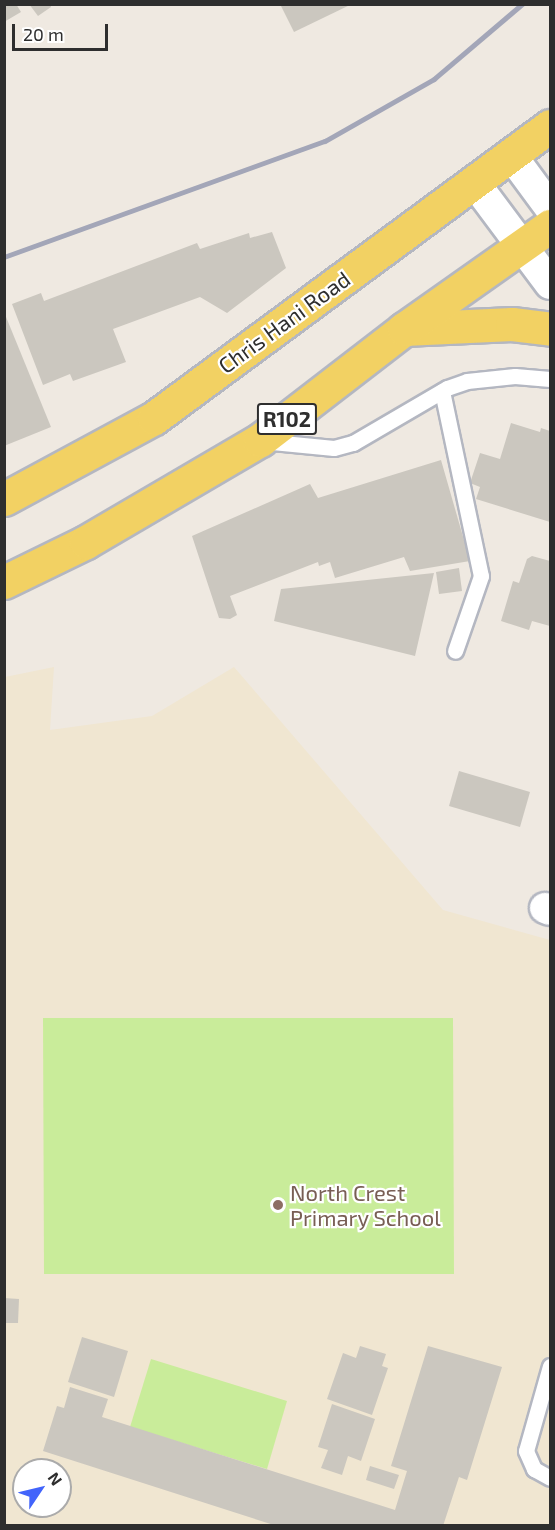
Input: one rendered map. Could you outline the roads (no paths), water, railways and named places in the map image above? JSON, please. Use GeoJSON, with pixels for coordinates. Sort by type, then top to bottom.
{"type":"FeatureCollection","features":[{"type":"Feature","properties":{"kind":"main road","name":"Chris Hani Road"},"geometry":{"type":"LineString","coordinates":[[4,499],[154,418],[550,126]]}},
{"type":"Feature","properties":{"kind":"main road","name":"R102"},"geometry":{"type":"LineString","coordinates":[[4,582],[86,542],[260,440],[404,329],[550,226]]}},
{"type":"Feature","properties":{"kind":"main road"},"geometry":{"type":"LineString","coordinates":[[404,329],[512,324],[550,329]]}},
{"type":"Feature","properties":{"kind":"street"},"geometry":{"type":"LineString","coordinates":[[511,155],[550,208]]}},
{"type":"Feature","properties":{"kind":"street"},"geometry":{"type":"LineString","coordinates":[[474,182],[550,284]]}},
{"type":"Feature","properties":{"kind":"lane"},"geometry":{"type":"LineString","coordinates":[[260,440],[309,448],[354,443],[442,392],[467,381],[515,376],[550,380]]}},
{"type":"Feature","properties":{"kind":"lane"},"geometry":{"type":"LineString","coordinates":[[442,392],[482,576],[455,651]]}},
{"type":"Feature","properties":{"kind":"lane"},"geometry":{"type":"LineString","coordinates":[[550,1366],[526,1451],[534,1469],[550,1478]]}},
{"type":"Feature","properties":{"kind":"railway"},"geometry":{"type":"LineString","coordinates":[[4,257],[325,141],[434,79],[522,4]]}},
{"type":"Feature","properties":{"kind":"place","name":"North Crest Primary School"},"geometry":{"type":"Point","coordinates":[278,1205]}}]}
